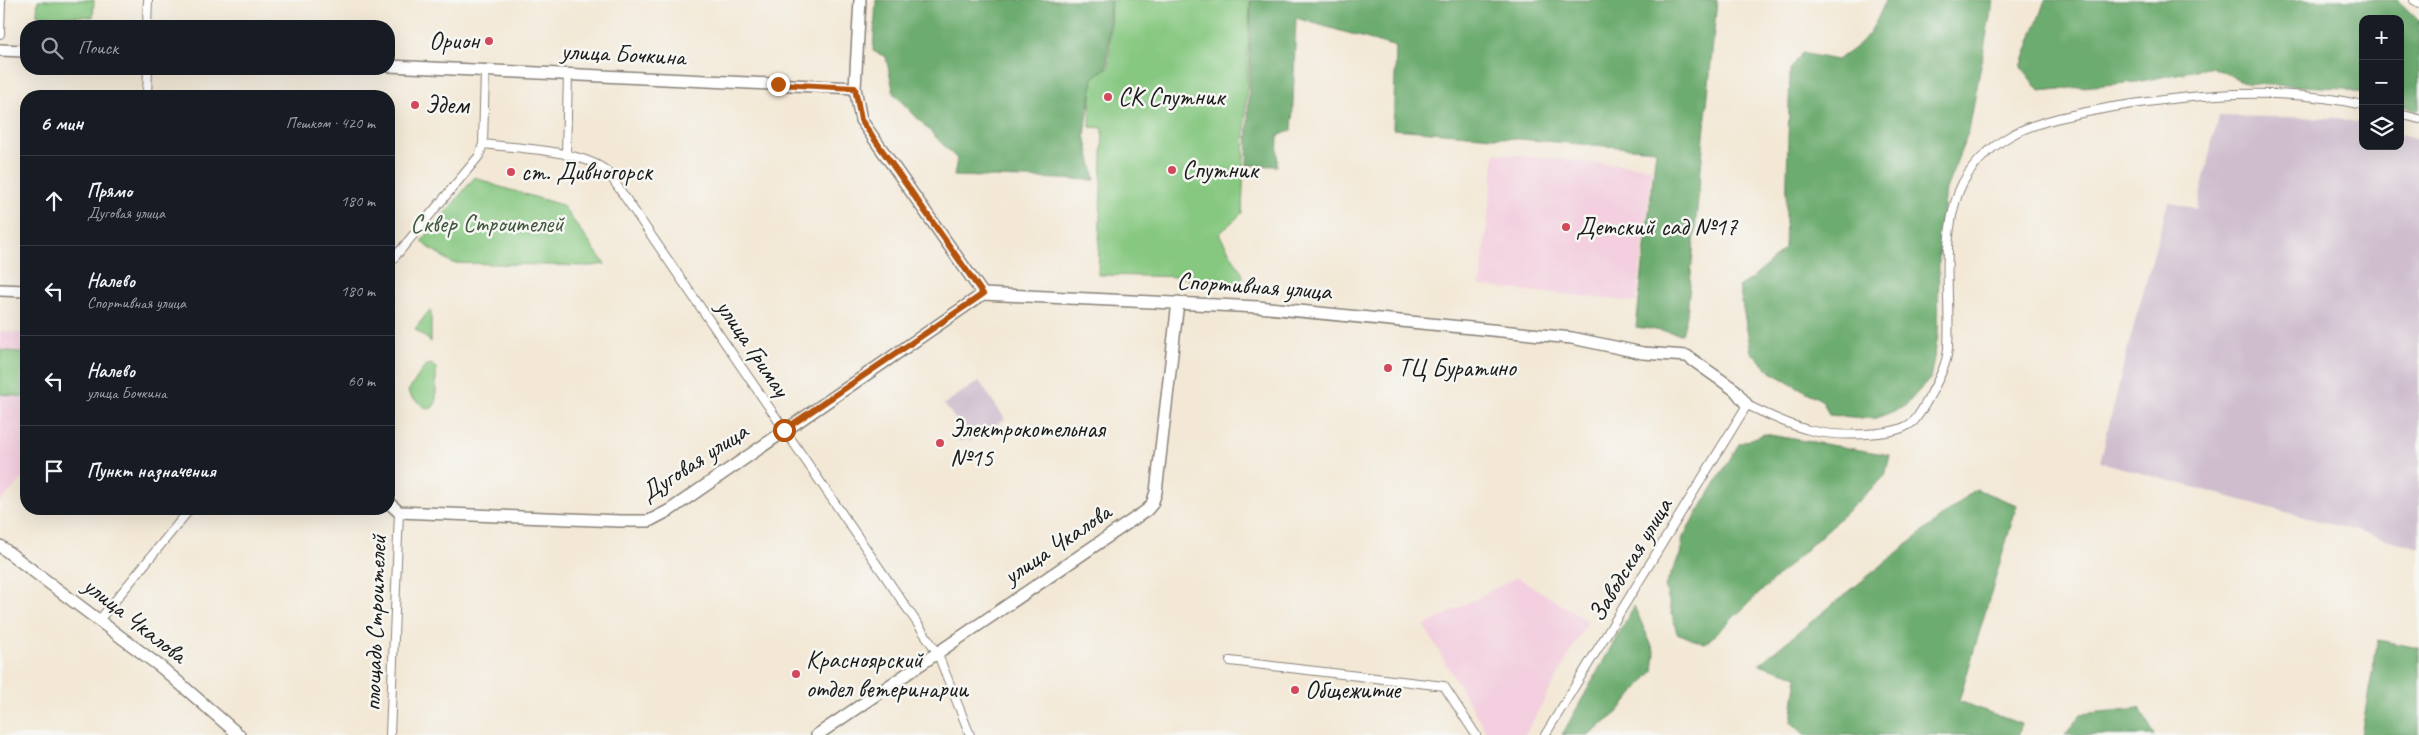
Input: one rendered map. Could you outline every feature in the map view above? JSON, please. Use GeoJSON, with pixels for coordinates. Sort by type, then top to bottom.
{"type":"FeatureCollection","features":[{"type":"Feature","properties":{"kind":"main road"},"geometry":{"type":"LineString","coordinates":[[860,0],[855,88],[861,120],[983,294]]}},
{"type":"Feature","properties":{"kind":"main road"},"geometry":{"type":"LineString","coordinates":[[0,50],[20,51]]}},
{"type":"Feature","properties":{"kind":"main road","name":"улица Бочкина"},"geometry":{"type":"LineString","coordinates":[[395,66],[855,88]]}},
{"type":"Feature","properties":{"kind":"main road"},"geometry":{"type":"LineString","coordinates":[[0,290],[20,291]]}},
{"type":"Feature","properties":{"kind":"main road","name":"Спортивная улица"},"geometry":{"type":"LineString","coordinates":[[983,294],[1258,307],[1572,338],[1643,352],[1687,356],[1735,390],[1747,405]]}},
{"type":"Feature","properties":{"kind":"main road","name":"Дуговая улица"},"geometry":{"type":"LineString","coordinates":[[399,512],[649,521],[670,510],[983,294]]}},
{"type":"Feature","properties":{"kind":"main road","name":"улица Чкалова"},"geometry":{"type":"LineString","coordinates":[[817,735],[1146,510],[1152,504],[1156,492],[1178,302]]}},
{"type":"Feature","properties":{"kind":"main road"},"geometry":{"type":"LineString","coordinates":[[395,508],[399,512]]}},
{"type":"Feature","properties":{"kind":"main road","name":"улица Чкалова"},"geometry":{"type":"LineString","coordinates":[[0,546],[100,619],[162,668],[239,735]]}},
{"type":"Feature","properties":{"kind":"street"},"geometry":{"type":"LineString","coordinates":[[0,34],[1,0]]}},
{"type":"Feature","properties":{"kind":"street"},"geometry":{"type":"LineString","coordinates":[[147,20],[148,0]]}},
{"type":"Feature","properties":{"kind":"street"},"geometry":{"type":"LineString","coordinates":[[2414,0],[2419,3]]}},
{"type":"Feature","properties":{"kind":"street"},"geometry":{"type":"LineString","coordinates":[[395,257],[479,156],[483,144],[485,70]]}},
{"type":"Feature","properties":{"kind":"street"},"geometry":{"type":"LineString","coordinates":[[566,155],[568,74]]}},
{"type":"Feature","properties":{"kind":"street"},"geometry":{"type":"LineString","coordinates":[[147,90],[148,75]]}},
{"type":"Feature","properties":{"kind":"street"},"geometry":{"type":"LineString","coordinates":[[1747,405],[1792,426],[1818,434],[1854,436],[1891,432],[1913,422],[1929,399],[1943,369],[1948,350],[1949,247],[1959,190],[1978,161],[2011,135],[2068,115],[2203,95],[2275,93],[2332,98],[2359,104]]}},
{"type":"Feature","properties":{"kind":"street"},"geometry":{"type":"LineString","coordinates":[[2404,115],[2419,119]]}},
{"type":"Feature","properties":{"kind":"street","name":"улица Гримау"},"geometry":{"type":"LineString","coordinates":[[483,144],[566,155],[597,164],[607,171],[937,652],[970,735]]}},
{"type":"Feature","properties":{"kind":"street","name":"Заводская улица"},"geometry":{"type":"LineString","coordinates":[[1545,735],[1747,405]]}},
{"type":"Feature","properties":{"kind":"street","name":"площадь Строителей"},"geometry":{"type":"LineString","coordinates":[[390,735],[399,512]]}},
{"type":"Feature","properties":{"kind":"street"},"geometry":{"type":"LineString","coordinates":[[100,619],[185,515]]}},
{"type":"Feature","properties":{"kind":"street"},"geometry":{"type":"LineString","coordinates":[[1230,661],[1444,686],[1476,735]]}},
{"type":"Feature","properties":{"kind":"shaded area"},"geometry":{"type":"Polygon","coordinates":[[[2218,116],[2338,118],[2359,123],[2359,150],[2404,150],[2404,135],[2419,139],[2419,548],[2100,462],[2128,347],[2168,202],[2197,209],[2218,116]]]}},
{"type":"Feature","properties":{"kind":"shaded area","name":"Детский сад №17"},"geometry":{"type":"Polygon","coordinates":[[[1495,153],[1652,168],[1636,302],[1480,286],[1495,153]]]}},
{"type":"Feature","properties":{"kind":"shaded area"},"geometry":{"type":"Polygon","coordinates":[[[0,331],[20,333],[20,481],[0,502],[0,331]]]}},
{"type":"Feature","properties":{"kind":"shaded area"},"geometry":{"type":"Polygon","coordinates":[[[979,381],[1005,419],[970,441],[967,438],[960,442],[952,430],[959,424],[944,404],[979,381]]]}},
{"type":"Feature","properties":{"kind":"shaded area"},"geometry":{"type":"Polygon","coordinates":[[[1517,577],[1588,621],[1525,735],[1488,735],[1424,626],[1517,577]]]}},
{"type":"Feature","properties":{"kind":"green space"},"geometry":{"type":"Polygon","coordinates":[[[38,0],[94,0],[93,17],[37,15],[38,0]]]}},
{"type":"Feature","properties":{"kind":"green space"},"geometry":{"type":"Polygon","coordinates":[[[876,0],[1110,0],[1107,67],[1093,78],[1085,135],[1095,180],[954,176],[957,159],[894,94],[886,57],[873,51],[876,0]]]}},
{"type":"Feature","properties":{"kind":"green space","name":"Спутник"},"geometry":{"type":"Polygon","coordinates":[[[1111,0],[1250,0],[1242,213],[1219,234],[1242,273],[1243,277],[1235,286],[1188,285],[1189,277],[1098,275],[1103,128],[1090,127],[1092,68],[1109,68],[1111,0]]]}},
{"type":"Feature","properties":{"kind":"green space"},"geometry":{"type":"Polygon","coordinates":[[[1251,0],[1717,0],[1687,315],[1682,334],[1636,327],[1656,150],[1393,129],[1396,47],[1296,18],[1292,130],[1278,136],[1277,166],[1247,165],[1251,0]]]}},
{"type":"Feature","properties":{"kind":"green space"},"geometry":{"type":"Polygon","coordinates":[[[1886,0],[1993,0],[1969,130],[1946,189],[1939,255],[1938,336],[1930,379],[1904,407],[1874,419],[1829,415],[1823,401],[1771,372],[1751,352],[1739,286],[1754,277],[1785,248],[1790,70],[1802,53],[1837,60],[1847,53],[1867,35],[1877,20],[1886,0]]]}},
{"type":"Feature","properties":{"kind":"green space"},"geometry":{"type":"Polygon","coordinates":[[[2045,0],[2398,0],[2419,21],[2419,110],[2404,106],[2404,15],[2359,15],[2359,93],[2346,88],[2248,84],[2212,67],[2137,82],[2039,91],[2021,67],[2045,0]]]}},
{"type":"Feature","properties":{"kind":"green space","name":"Сквер Строителей"},"geometry":{"type":"Polygon","coordinates":[[[475,177],[497,186],[562,205],[605,264],[591,266],[452,263],[421,242],[475,177]]]}},
{"type":"Feature","properties":{"kind":"green space"},"geometry":{"type":"Polygon","coordinates":[[[429,311],[431,312],[431,342],[415,329],[429,311]]]}},
{"type":"Feature","properties":{"kind":"green space"},"geometry":{"type":"Polygon","coordinates":[[[0,350],[20,352],[20,396],[0,394],[0,350]]]}},
{"type":"Feature","properties":{"kind":"green space"},"geometry":{"type":"Polygon","coordinates":[[[431,364],[436,368],[436,403],[432,408],[427,409],[410,396],[408,391],[425,366],[431,364]]]}},
{"type":"Feature","properties":{"kind":"green space"},"geometry":{"type":"Polygon","coordinates":[[[1764,434],[1890,455],[1885,476],[1705,644],[1677,633],[1665,586],[1680,555],[1683,537],[1739,444],[1764,434]]]}},
{"type":"Feature","properties":{"kind":"green space"},"geometry":{"type":"Polygon","coordinates":[[[1976,489],[2017,505],[1959,701],[2021,724],[2019,735],[1805,735],[1791,722],[1797,676],[1759,664],[1976,489]]]}},
{"type":"Feature","properties":{"kind":"green space"},"geometry":{"type":"Polygon","coordinates":[[[1634,606],[1655,653],[1653,671],[1614,716],[1588,735],[1562,735],[1634,606]]]}},
{"type":"Feature","properties":{"kind":"green space"},"geometry":{"type":"Polygon","coordinates":[[[2378,640],[2419,648],[2419,735],[2361,735],[2378,640]]]}},
{"type":"Feature","properties":{"kind":"green space"},"geometry":{"type":"Polygon","coordinates":[[[2139,708],[2155,735],[2065,735],[2081,714],[2139,708]]]}},
{"type":"Feature","properties":{"kind":"place","name":"Орион"},"geometry":{"type":"Point","coordinates":[489,41]}},
{"type":"Feature","properties":{"kind":"place","name":"СК Спутник"},"geometry":{"type":"Point","coordinates":[1108,97]}},
{"type":"Feature","properties":{"kind":"place","name":"Эдем"},"geometry":{"type":"Point","coordinates":[415,105]}},
{"type":"Feature","properties":{"kind":"place","name":"Спутник"},"geometry":{"type":"Point","coordinates":[1172,170]}},
{"type":"Feature","properties":{"kind":"place","name":"ст. Дивногорск"},"geometry":{"type":"Point","coordinates":[511,172]}},
{"type":"Feature","properties":{"kind":"place","name":"Детский сад №17"},"geometry":{"type":"Point","coordinates":[1566,227]}},
{"type":"Feature","properties":{"kind":"place","name":"ТЦ Буратино"},"geometry":{"type":"Point","coordinates":[1388,368]}},
{"type":"Feature","properties":{"kind":"place","name":"Электрокотельная №15"},"geometry":{"type":"Point","coordinates":[940,443]}},
{"type":"Feature","properties":{"kind":"place","name":"Красноярский отдел ветеринарии"},"geometry":{"type":"Point","coordinates":[796,674]}},
{"type":"Feature","properties":{"kind":"place","name":"Общежитие"},"geometry":{"type":"Point","coordinates":[1295,690]}},
{"type":"Feature","properties":{"kind":"route"},"geometry":{"type":"LineString","coordinates":[[778,84],[855,88],[861,120],[983,294],[784,430]]}}]}
